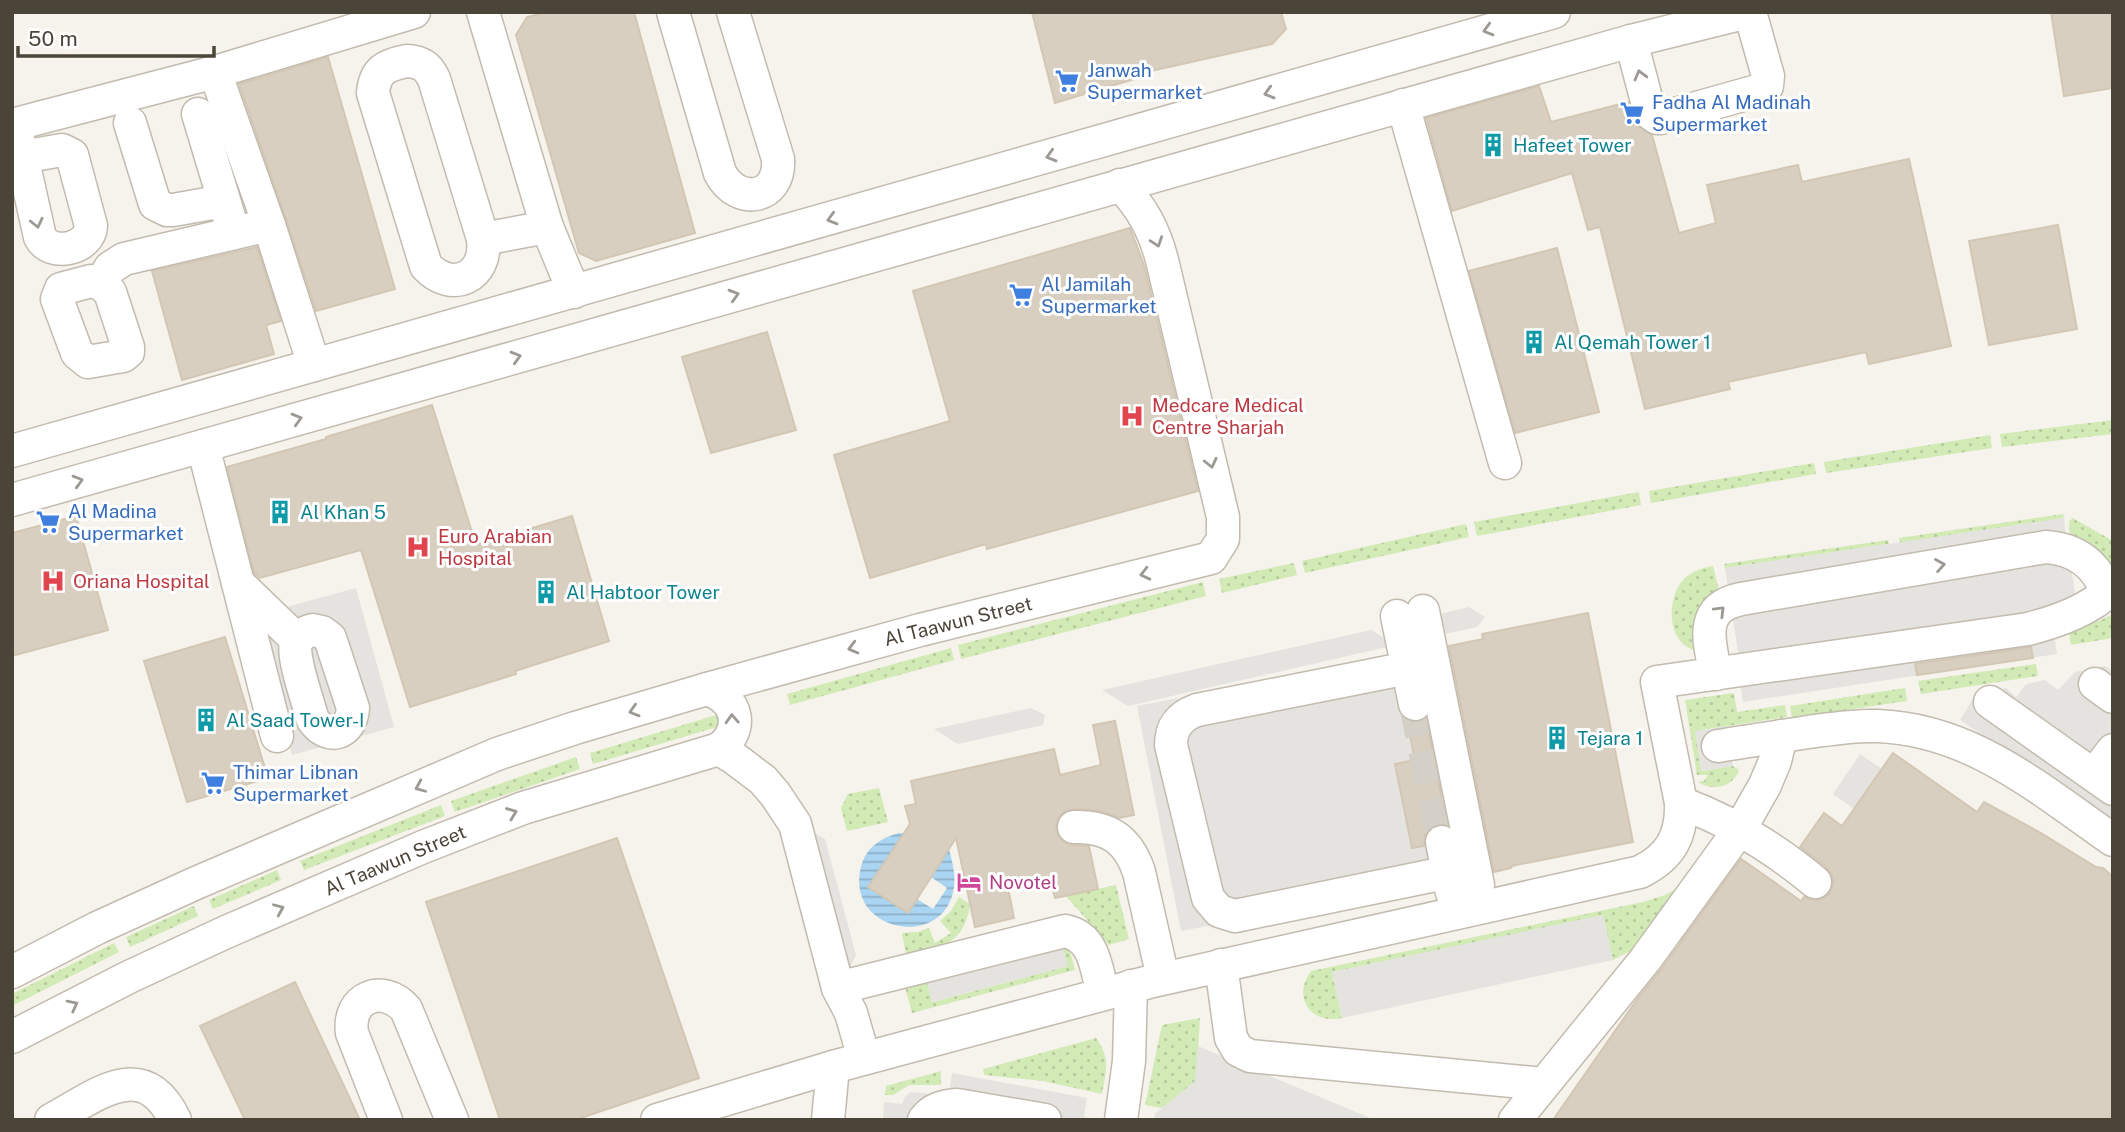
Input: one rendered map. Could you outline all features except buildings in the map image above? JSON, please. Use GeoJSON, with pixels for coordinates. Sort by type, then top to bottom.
{"type":"FeatureCollection","features":[{"type":"Feature","properties":{"kind":"street"},"geometry":{"type":"LineString","coordinates":[[22,157],[13,125],[215,72],[414,12]]}},
{"type":"Feature","properties":{"kind":"street"},"geometry":{"type":"LineString","coordinates":[[483,12],[547,227],[574,292]]}},
{"type":"Feature","properties":{"kind":"street"},"geometry":{"type":"LineString","coordinates":[[673,12],[720,173],[725,182],[740,193],[751,195],[770,187],[779,169],[733,12]]}},
{"type":"Feature","properties":{"kind":"street"},"geometry":{"type":"LineString","coordinates":[[12,500],[1403,105],[1631,41],[1749,12],[1768,76],[1767,86],[1657,118],[1650,113],[1631,41]]}},
{"type":"Feature","properties":{"kind":"street"},"geometry":{"type":"LineString","coordinates":[[12,451],[1545,13]]}},
{"type":"Feature","properties":{"kind":"street"},"geometry":{"type":"LineString","coordinates":[[407,61],[421,63],[431,72],[483,239],[485,250],[482,262],[476,271],[467,277],[444,279],[426,266],[373,93],[376,77],[381,70],[407,61]]}},
{"type":"Feature","properties":{"kind":"street"},"geometry":{"type":"LineString","coordinates":[[215,72],[269,225],[314,365]]}},
{"type":"Feature","properties":{"kind":"street"},"geometry":{"type":"LineString","coordinates":[[1403,105],[1505,463]]}},
{"type":"Feature","properties":{"kind":"street"},"geometry":{"type":"LineString","coordinates":[[198,114],[234,233]]}},
{"type":"Feature","properties":{"kind":"street"},"geometry":{"type":"LineString","coordinates":[[130,123],[155,204],[173,210],[224,201]]}},
{"type":"Feature","properties":{"kind":"street","name":"Al Taawun Street"},"geometry":{"type":"LineString","coordinates":[[12,972],[196,883],[497,754],[707,689],[920,630],[1211,558],[1223,539],[1223,517],[1158,243],[1143,212],[1121,186]]}},
{"type":"Feature","properties":{"kind":"street"},"geometry":{"type":"LineString","coordinates":[[740,193],[750,242]]}},
{"type":"Feature","properties":{"kind":"street"},"geometry":{"type":"LineString","coordinates":[[101,284],[110,268],[124,258],[269,225]]}},
{"type":"Feature","properties":{"kind":"street"},"geometry":{"type":"LineString","coordinates":[[483,239],[547,227]]}},
{"type":"Feature","properties":{"kind":"street"},"geometry":{"type":"LineString","coordinates":[[203,446],[278,736]]}},
{"type":"Feature","properties":{"kind":"street"},"geometry":{"type":"LineString","coordinates":[[657,1120],[847,1063],[1136,985],[1628,875],[1661,859],[1680,828],[1681,803],[1657,682],[1716,674],[2028,629],[2070,616],[2110,590],[2089,563],[2069,551],[2046,547],[1733,600],[1718,610],[1709,624],[1708,642],[1716,674]]}},
{"type":"Feature","properties":{"kind":"street"},"geometry":{"type":"LineString","coordinates":[[238,583],[297,640]]}},
{"type":"Feature","properties":{"kind":"street"},"geometry":{"type":"LineString","coordinates":[[1415,704],[1408,668],[1410,614],[1455,860],[1469,910]]}},
{"type":"Feature","properties":{"kind":"street"},"geometry":{"type":"LineString","coordinates":[[1408,668],[1189,713],[1177,723],[1171,737],[1171,745],[1208,898],[1219,911],[1243,915],[1455,860]]}},
{"type":"Feature","properties":{"kind":"street"},"geometry":{"type":"LineString","coordinates":[[707,689],[725,697],[734,715],[732,735],[719,749],[763,780],[795,824],[838,988],[838,1020],[847,1063],[828,1120]]}},
{"type":"Feature","properties":{"kind":"street"},"geometry":{"type":"LineString","coordinates":[[1990,702],[2107,782],[2113,750]]}},
{"type":"Feature","properties":{"kind":"street"},"geometry":{"type":"LineString","coordinates":[[1718,746],[1850,726],[1901,728],[1950,739],[1996,760],[2113,840]]}},
{"type":"Feature","properties":{"kind":"street"},"geometry":{"type":"LineString","coordinates":[[1515,1120],[1645,960],[1740,829],[1765,785],[1781,736]]}},
{"type":"Feature","properties":{"kind":"street","name":"Al Taawun Street"},"geometry":{"type":"LineString","coordinates":[[12,1037],[128,977],[423,847],[523,808],[719,749]]}},
{"type":"Feature","properties":{"kind":"street"},"geometry":{"type":"LineString","coordinates":[[1681,803],[1740,829],[1791,862],[1815,882]]}},
{"type":"Feature","properties":{"kind":"street"},"geometry":{"type":"LineString","coordinates":[[1075,833],[1088,826],[1116,836],[1134,858],[1139,872],[1136,985],[1121,1120]]}},
{"type":"Feature","properties":{"kind":"street"},"geometry":{"type":"LineString","coordinates":[[838,988],[1065,931],[1079,935],[1136,985]]}},
{"type":"Feature","properties":{"kind":"street"},"geometry":{"type":"LineString","coordinates":[[1221,965],[1231,1038],[1238,1050],[1250,1056],[1543,1084]]}},
{"type":"Feature","properties":{"kind":"street"},"geometry":{"type":"LineString","coordinates":[[386,1120],[352,1033],[351,1024],[356,1008],[369,997],[377,995],[393,998],[406,1009],[452,1120]]}},
{"type":"Feature","properties":{"kind":"street"},"geometry":{"type":"LineString","coordinates":[[51,1120],[88,1111],[117,1086],[138,1085],[164,1100],[175,1120]]}},
{"type":"Feature","properties":{"kind":"street"},"geometry":{"type":"LineString","coordinates":[[924,1120],[936,1109],[957,1105],[1045,1120]]}},
{"type":"Feature","properties":{"kind":"green space"},"geometry":{"type":"Polygon","coordinates":[[[2113,420],[2113,434],[2002,447],[2000,434],[2113,420]]]}},
{"type":"Feature","properties":{"kind":"green space"},"geometry":{"type":"Polygon","coordinates":[[[1990,435],[1992,448],[1826,473],[1824,462],[1990,435]]]}},
{"type":"Feature","properties":{"kind":"green space"},"geometry":{"type":"Polygon","coordinates":[[[1814,463],[1816,474],[1651,503],[1649,491],[1814,463]]]}},
{"type":"Feature","properties":{"kind":"green space"},"geometry":{"type":"Polygon","coordinates":[[[1639,492],[1641,505],[1477,536],[1474,522],[1639,492]]]}},
{"type":"Feature","properties":{"kind":"green space"},"geometry":{"type":"Polygon","coordinates":[[[2063,514],[2064,518],[1900,543],[1899,538],[2063,514]]]}},
{"type":"Feature","properties":{"kind":"green space"},"geometry":{"type":"Polygon","coordinates":[[[2073,518],[2113,541],[2113,566],[2109,567],[2092,546],[2078,538],[2070,537],[2069,521],[2073,518]]]}},
{"type":"Feature","properties":{"kind":"green space"},"geometry":{"type":"Polygon","coordinates":[[[1466,524],[1469,537],[1305,573],[1302,561],[1466,524]]]}},
{"type":"Feature","properties":{"kind":"green space"},"geometry":{"type":"Polygon","coordinates":[[[1888,540],[1889,544],[1725,568],[1724,564],[1888,540]]]}},
{"type":"Feature","properties":{"kind":"green space"},"geometry":{"type":"Polygon","coordinates":[[[1294,563],[1297,575],[1222,593],[1219,579],[1294,563]]]}},
{"type":"Feature","properties":{"kind":"green space"},"geometry":{"type":"Polygon","coordinates":[[[1713,566],[1719,590],[1703,602],[1696,616],[1698,651],[1680,640],[1672,621],[1672,609],[1678,588],[1684,579],[1697,570],[1713,566]]]}},
{"type":"Feature","properties":{"kind":"green space"},"geometry":{"type":"Polygon","coordinates":[[[1203,582],[1206,596],[961,659],[958,645],[1203,582]]]}},
{"type":"Feature","properties":{"kind":"green space"},"geometry":{"type":"Polygon","coordinates":[[[2113,614],[2113,638],[2071,645],[2068,627],[2099,621],[2113,614]]]}},
{"type":"Feature","properties":{"kind":"green space"},"geometry":{"type":"Polygon","coordinates":[[[951,648],[954,660],[790,705],[787,694],[951,648]]]}},
{"type":"Feature","properties":{"kind":"green space"},"geometry":{"type":"Polygon","coordinates":[[[2036,664],[2038,676],[1921,694],[1918,681],[2036,664]]]}},
{"type":"Feature","properties":{"kind":"green space"},"geometry":{"type":"Polygon","coordinates":[[[1905,688],[1907,701],[1792,718],[1790,706],[1905,688]]]}},
{"type":"Feature","properties":{"kind":"green space"},"geometry":{"type":"Polygon","coordinates":[[[1734,693],[1737,712],[1785,705],[1787,717],[1695,731],[1702,771],[1733,766],[1739,770],[1728,784],[1710,787],[1698,782],[1704,781],[1708,775],[1697,775],[1685,700],[1734,693]]]}},
{"type":"Feature","properties":{"kind":"green space"},"geometry":{"type":"Polygon","coordinates":[[[723,713],[727,724],[593,764],[590,753],[723,713]]]}},
{"type":"Feature","properties":{"kind":"green space"},"geometry":{"type":"Polygon","coordinates":[[[576,757],[580,769],[455,812],[451,801],[576,757]]]}},
{"type":"Feature","properties":{"kind":"green space"},"geometry":{"type":"Polygon","coordinates":[[[879,788],[888,822],[847,831],[841,808],[848,794],[879,788]]]}},
{"type":"Feature","properties":{"kind":"green space"},"geometry":{"type":"Polygon","coordinates":[[[441,805],[445,816],[304,870],[300,861],[441,805]]]}},
{"type":"Feature","properties":{"kind":"green space"},"geometry":{"type":"Polygon","coordinates":[[[277,870],[281,880],[213,909],[209,900],[277,870]]]}},
{"type":"Feature","properties":{"kind":"green space"},"geometry":{"type":"Polygon","coordinates":[[[1686,883],[1636,948],[1613,960],[1603,916],[1332,972],[1342,1018],[1331,1019],[1313,1013],[1304,999],[1303,990],[1311,971],[1643,902],[1665,895],[1686,883]]]}},
{"type":"Feature","properties":{"kind":"green space"},"geometry":{"type":"Polygon","coordinates":[[[1116,885],[1129,939],[1109,945],[1066,896],[1116,885]]]}},
{"type":"Feature","properties":{"kind":"green space"},"geometry":{"type":"Polygon","coordinates":[[[959,897],[970,904],[966,922],[958,935],[937,948],[920,954],[906,954],[902,933],[929,928],[935,943],[951,933],[940,921],[951,911],[959,897]]]}},
{"type":"Feature","properties":{"kind":"green space"},"geometry":{"type":"Polygon","coordinates":[[[194,906],[198,916],[130,947],[126,937],[194,906]]]}},
{"type":"Feature","properties":{"kind":"green space"},"geometry":{"type":"Polygon","coordinates":[[[114,943],[119,952],[12,1006],[12,994],[114,943]]]}},
{"type":"Feature","properties":{"kind":"green space"},"geometry":{"type":"Polygon","coordinates":[[[1068,944],[1075,970],[912,1013],[905,987],[927,982],[933,1002],[1067,966],[1062,946],[1068,944]]]}},
{"type":"Feature","properties":{"kind":"green space"},"geometry":{"type":"Polygon","coordinates":[[[1200,1018],[1196,1081],[1162,1108],[1145,1105],[1162,1025],[1200,1018]]]}},
{"type":"Feature","properties":{"kind":"green space"},"geometry":{"type":"Polygon","coordinates":[[[1096,1038],[1106,1058],[1102,1094],[1043,1081],[984,1075],[983,1069],[1096,1038]]]}},
{"type":"Feature","properties":{"kind":"green space"},"geometry":{"type":"Polygon","coordinates":[[[941,1071],[941,1085],[909,1085],[893,1095],[885,1095],[886,1086],[941,1071]]]}},
{"type":"Feature","properties":{"kind":"shaded area"},"geometry":{"type":"Polygon","coordinates":[[[2064,518],[2066,538],[1728,589],[1725,568],[2064,518]]]}},
{"type":"Feature","properties":{"kind":"shaded area"},"geometry":{"type":"Polygon","coordinates":[[[2070,561],[2077,605],[1739,658],[1732,614],[2070,561]]]}},
{"type":"Feature","properties":{"kind":"shaded area"},"geometry":{"type":"Polygon","coordinates":[[[356,588],[394,727],[292,755],[253,616],[356,588]]]}},
{"type":"Feature","properties":{"kind":"shaded area"},"geometry":{"type":"Polygon","coordinates":[[[1469,607],[1485,617],[1477,627],[1445,634],[1427,617],[1469,607]]]}},
{"type":"Feature","properties":{"kind":"shaded area"},"geometry":{"type":"Polygon","coordinates":[[[1371,630],[1396,645],[1128,706],[1102,690],[1371,630]]]}},
{"type":"Feature","properties":{"kind":"shaded area"},"geometry":{"type":"Polygon","coordinates":[[[2054,635],[2057,654],[1743,702],[1740,682],[2054,635]]]}},
{"type":"Feature","properties":{"kind":"shaded area"},"geometry":{"type":"Polygon","coordinates":[[[1472,642],[1516,867],[1181,931],[1137,706],[1472,642]]]}},
{"type":"Feature","properties":{"kind":"shaded area"},"geometry":{"type":"Polygon","coordinates":[[[2105,666],[2113,672],[2113,827],[1960,720],[1976,694],[2006,688],[2016,697],[2026,684],[2045,680],[2058,690],[2075,672],[2105,666]]]}},
{"type":"Feature","properties":{"kind":"shaded area"},"geometry":{"type":"Polygon","coordinates":[[[1031,708],[1045,715],[1043,725],[958,744],[934,729],[1031,708]]]}},
{"type":"Feature","properties":{"kind":"shaded area"},"geometry":{"type":"Polygon","coordinates":[[[1727,726],[1733,766],[1701,771],[1695,731],[1727,726]]]}},
{"type":"Feature","properties":{"kind":"shaded area"},"geometry":{"type":"Polygon","coordinates":[[[1860,754],[1882,769],[1854,809],[1833,794],[1860,754]]]}},
{"type":"Feature","properties":{"kind":"shaded area"},"geometry":{"type":"Polygon","coordinates":[[[811,831],[825,839],[856,955],[849,969],[811,831]]]}},
{"type":"Feature","properties":{"kind":"shaded area"},"geometry":{"type":"Polygon","coordinates":[[[1603,915],[1613,960],[1342,1018],[1332,972],[1603,915]]]}},
{"type":"Feature","properties":{"kind":"shaded area"},"geometry":{"type":"Polygon","coordinates":[[[1062,946],[1068,966],[932,1002],[927,982],[1062,946]]]}},
{"type":"Feature","properties":{"kind":"shaded area"},"geometry":{"type":"Polygon","coordinates":[[[1198,1046],[1375,1120],[1154,1120],[1155,1114],[1195,1081],[1198,1046]]]}},
{"type":"Feature","properties":{"kind":"shaded area"},"geometry":{"type":"Polygon","coordinates":[[[952,1073],[1087,1098],[1084,1117],[1098,1120],[883,1120],[884,1102],[902,1104],[910,1092],[949,1095],[952,1073]]]}},
{"type":"Feature","properties":{"kind":"water"},"geometry":{"type":"Polygon","coordinates":[[[899,833],[911,833],[917,899],[933,909],[947,888],[931,877],[948,844],[953,865],[954,887],[947,907],[933,920],[916,926],[898,926],[881,919],[867,907],[860,889],[861,867],[870,849],[880,841],[899,833]]]}},
{"type":"Feature","properties":{"kind":"tunnel"},"geometry":{"type":"LineString","coordinates":[[1415,704],[1442,842]]}},
{"type":"Feature","properties":{"kind":"place","name":"Janwah Supermarket"},"geometry":{"type":"Point","coordinates":[1067,81]}},
{"type":"Feature","properties":{"kind":"place","name":"Fadha Al Madinah Supermarket"},"geometry":{"type":"Point","coordinates":[1632,113]}},
{"type":"Feature","properties":{"kind":"place","name":"Hafeet Tower"},"geometry":{"type":"Point","coordinates":[1493,145]}},
{"type":"Feature","properties":{"kind":"place","name":"Al Jamilah Supermarket"},"geometry":{"type":"Point","coordinates":[1021,295]}},
{"type":"Feature","properties":{"kind":"place","name":"Al Qemah Tower 1"},"geometry":{"type":"Point","coordinates":[1534,342]}},
{"type":"Feature","properties":{"kind":"place","name":"Medcare Medical Centre Sharjah"},"geometry":{"type":"Point","coordinates":[1132,416]}},
{"type":"Feature","properties":{"kind":"place","name":"Al Khan 5"},"geometry":{"type":"Point","coordinates":[280,512]}},
{"type":"Feature","properties":{"kind":"place","name":"Al Madina Supermarket"},"geometry":{"type":"Point","coordinates":[48,522]}},
{"type":"Feature","properties":{"kind":"place","name":"Euro Arabian Hospital"},"geometry":{"type":"Point","coordinates":[418,547]}},
{"type":"Feature","properties":{"kind":"place","name":"Oriana Hospital"},"geometry":{"type":"Point","coordinates":[53,581]}},
{"type":"Feature","properties":{"kind":"place","name":"Al Habtoor Tower"},"geometry":{"type":"Point","coordinates":[546,592]}},
{"type":"Feature","properties":{"kind":"place","name":"Al Saad Tower-I"},"geometry":{"type":"Point","coordinates":[206,720]}},
{"type":"Feature","properties":{"kind":"place","name":"Tejara 1"},"geometry":{"type":"Point","coordinates":[1557,738]}},
{"type":"Feature","properties":{"kind":"place","name":"Thimar Libnan Supermarket"},"geometry":{"type":"Point","coordinates":[213,783]}},
{"type":"Feature","properties":{"kind":"place","name":"Novotel"},"geometry":{"type":"Point","coordinates":[969,882]}}]}
